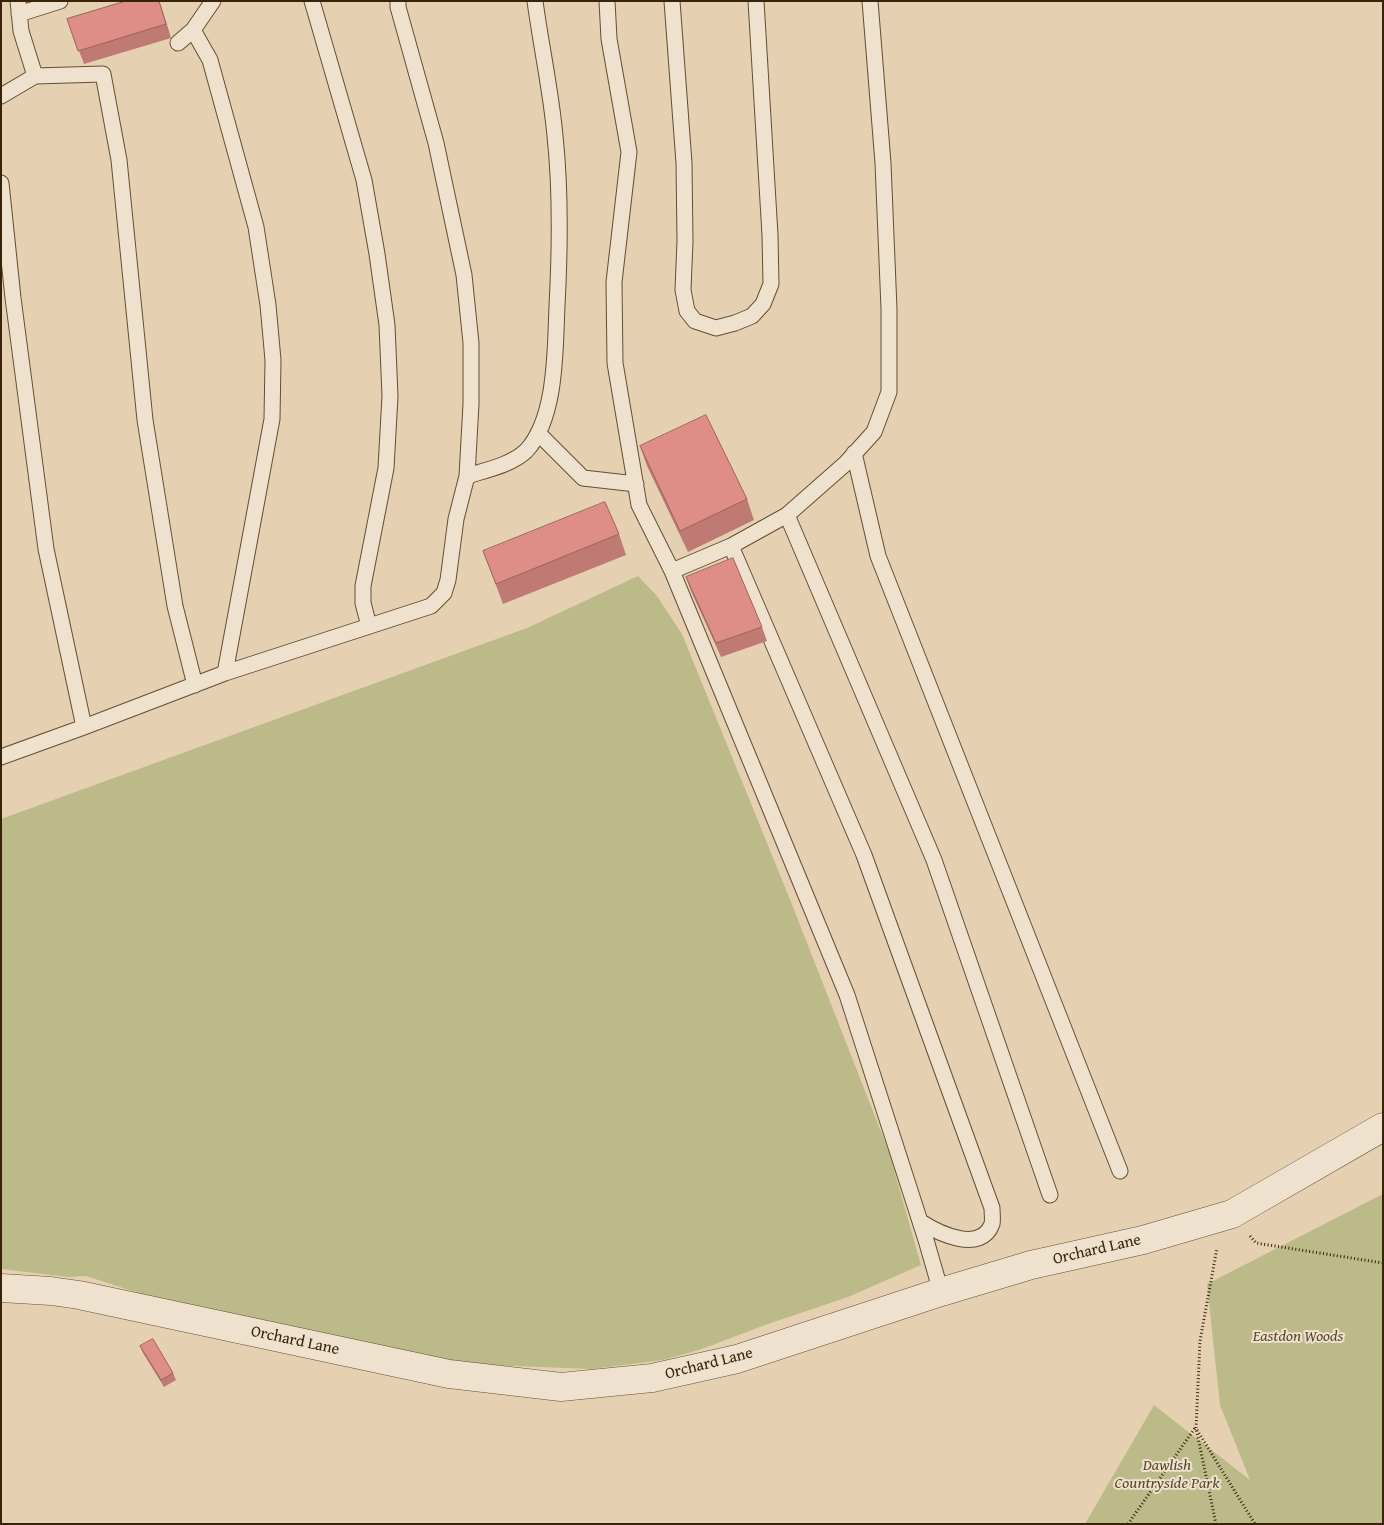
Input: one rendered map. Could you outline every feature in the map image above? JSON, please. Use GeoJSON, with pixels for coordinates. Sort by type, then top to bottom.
{"type":"FeatureCollection","features":[{"type":"Feature","properties":{"kind":"street","name":"Orchard Lane"},"geometry":{"type":"LineString","coordinates":[[1,1288],[79,1295],[449,1374],[561,1387],[652,1378],[737,1359],[941,1292],[1031,1265],[1143,1240],[1227,1216],[1383,1127]]}},
{"type":"Feature","properties":{"kind":"lane"},"geometry":{"type":"LineString","coordinates":[[35,76],[21,30],[18,8],[60,1]]}},
{"type":"Feature","properties":{"kind":"lane"},"geometry":{"type":"LineString","coordinates":[[178,42],[193,30],[212,1]]}},
{"type":"Feature","properties":{"kind":"lane"},"geometry":{"type":"LineString","coordinates":[[312,1],[364,180],[387,325],[390,396],[386,468],[363,586],[363,602],[369,626]]}},
{"type":"Feature","properties":{"kind":"lane"},"geometry":{"type":"LineString","coordinates":[[1,756],[225,674],[431,606],[444,592],[448,580],[456,519],[467,476],[471,404],[471,343],[464,275],[436,143],[398,7],[398,1]]}},
{"type":"Feature","properties":{"kind":"lane"},"geometry":{"type":"LineString","coordinates":[[467,476],[501,466],[525,451],[541,428],[554,372],[560,249],[555,135],[534,1]]}},
{"type":"Feature","properties":{"kind":"lane"},"geometry":{"type":"LineString","coordinates":[[606,1],[609,39],[629,152],[614,282],[615,354],[639,505],[672,570],[847,995],[941,1292]]}},
{"type":"Feature","properties":{"kind":"lane"},"geometry":{"type":"LineString","coordinates":[[672,1],[684,163],[685,241],[683,290],[687,311],[695,321],[716,328],[752,316],[763,304],[771,284],[770,235],[756,1]]}},
{"type":"Feature","properties":{"kind":"lane"},"geometry":{"type":"LineString","coordinates":[[672,570],[731,546],[787,515],[845,464],[874,432],[889,392],[889,309],[883,163],[870,1]]}},
{"type":"Feature","properties":{"kind":"lane"},"geometry":{"type":"LineString","coordinates":[[193,30],[210,60],[256,227],[268,305],[273,360],[272,419],[225,674]]}},
{"type":"Feature","properties":{"kind":"lane"},"geometry":{"type":"LineString","coordinates":[[1,96],[35,76],[103,74],[119,160],[145,420],[175,606],[194,685]]}},
{"type":"Feature","properties":{"kind":"lane"},"geometry":{"type":"LineString","coordinates":[[1,184],[13,298],[46,549],[84,727]]}},
{"type":"Feature","properties":{"kind":"lane"},"geometry":{"type":"LineString","coordinates":[[538,433],[583,478],[636,484]]}},
{"type":"Feature","properties":{"kind":"lane"},"geometry":{"type":"LineString","coordinates":[[854,453],[878,556],[1120,1171]]}},
{"type":"Feature","properties":{"kind":"lane"},"geometry":{"type":"LineString","coordinates":[[787,515],[934,860],[1050,1195]]}},
{"type":"Feature","properties":{"kind":"lane"},"geometry":{"type":"LineString","coordinates":[[731,546],[864,855],[992,1208],[992,1224],[984,1235],[968,1240],[950,1237],[920,1222]]}},
{"type":"Feature","properties":{"kind":"path"},"geometry":{"type":"LineString","coordinates":[[1227,1216],[1256,1243],[1383,1264]]}},
{"type":"Feature","properties":{"kind":"path"},"geometry":{"type":"LineString","coordinates":[[1216,1524],[1196,1428],[1200,1341],[1227,1216]]}},
{"type":"Feature","properties":{"kind":"path"},"geometry":{"type":"LineString","coordinates":[[1128,1524],[1196,1428]]}},
{"type":"Feature","properties":{"kind":"path"},"geometry":{"type":"LineString","coordinates":[[1196,1428],[1255,1524]]}},
{"type":"Feature","properties":{"kind":"green space"},"geometry":{"type":"Polygon","coordinates":[[[638,576],[657,596],[682,634],[789,897],[889,1152],[921,1265],[848,1297],[702,1349],[663,1360],[592,1369],[462,1364],[172,1304],[86,1276],[68,1277],[1,1269],[1,819],[527,628],[638,576]]]}},
{"type":"Feature","properties":{"kind":"green space","name":"Eastdon Woods"},"geometry":{"type":"Polygon","coordinates":[[[1383,1194],[1383,1524],[1085,1524],[1154,1405],[1250,1480],[1220,1405],[1207,1284],[1383,1194]]]}},
{"type":"Feature","properties":{"kind":"building"},"geometry":{"type":"Polygon","coordinates":[[[126,1],[159,1],[166,24],[78,51],[67,19],[126,1]]]}},
{"type":"Feature","properties":{"kind":"building"},"geometry":{"type":"Polygon","coordinates":[[[706,415],[747,499],[680,531],[640,446],[706,415]]]}},
{"type":"Feature","properties":{"kind":"building"},"geometry":{"type":"Polygon","coordinates":[[[605,502],[619,534],[496,584],[483,551],[605,502]]]}},
{"type":"Feature","properties":{"kind":"building"},"geometry":{"type":"Polygon","coordinates":[[[733,558],[762,627],[716,643],[686,577],[733,558]]]}},
{"type":"Feature","properties":{"kind":"building"},"geometry":{"type":"Polygon","coordinates":[[[153,1339],[173,1373],[161,1380],[140,1346],[153,1339]]]}},
{"type":"Feature","properties":{"kind":"park label","name":"Dawlish Countryside Park"},"geometry":{"type":"Point","coordinates":[1167,1475]}}]}
